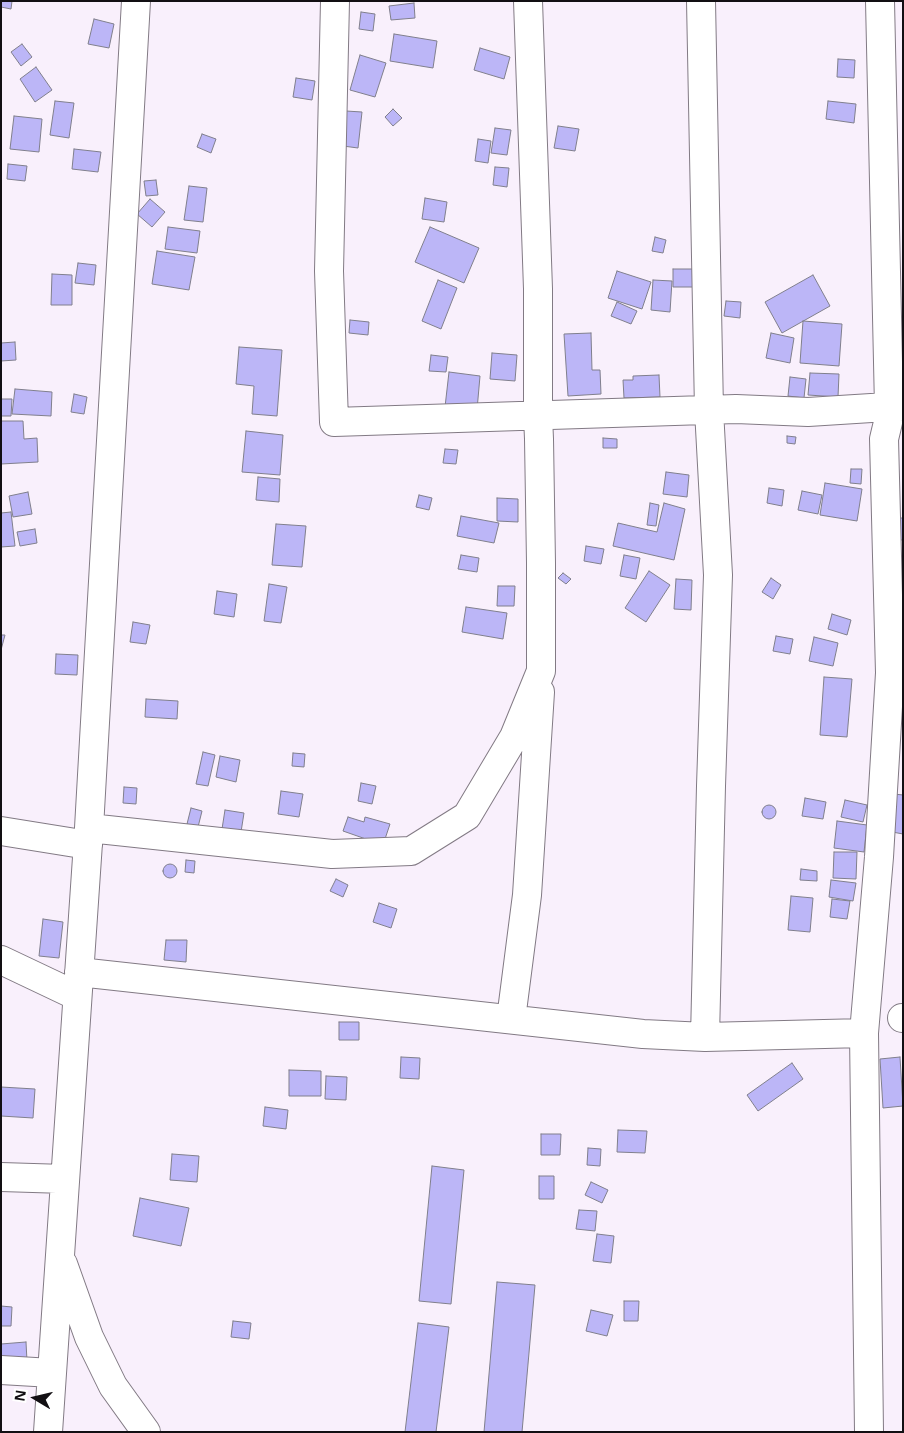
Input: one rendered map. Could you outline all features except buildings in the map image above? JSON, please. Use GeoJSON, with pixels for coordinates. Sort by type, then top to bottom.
{"type":"FeatureCollection","features":[{"type":"Feature","properties":{"kind":"street"},"geometry":{"type":"LineString","coordinates":[[48,1432],[88,837],[136,1]]}},
{"type":"Feature","properties":{"kind":"street"},"geometry":{"type":"LineString","coordinates":[[335,1],[329,271],[334,422],[736,409],[808,412],[896,407]]}},
{"type":"Feature","properties":{"kind":"street"},"geometry":{"type":"LineString","coordinates":[[511,1019],[527,895],[541,671],[538,289],[528,1]]}},
{"type":"Feature","properties":{"kind":"street"},"geometry":{"type":"LineString","coordinates":[[701,1],[708,410],[718,576],[705,1037]]}},
{"type":"Feature","properties":{"kind":"street"},"geometry":{"type":"LineString","coordinates":[[869,1432],[864,1033],[890,673],[884,439],[889,418],[896,407],[880,1]]}},
{"type":"Feature","properties":{"kind":"street"},"geometry":{"type":"LineString","coordinates":[[1,831],[332,854],[411,851],[467,816],[514,737],[541,671]]}},
{"type":"Feature","properties":{"kind":"street"},"geometry":{"type":"LineString","coordinates":[[1,960],[78,984],[511,1019],[643,1034],[705,1037],[864,1033]]}},
{"type":"Feature","properties":{"kind":"street"},"geometry":{"type":"LineString","coordinates":[[1,1177],[65,1179]]}},
{"type":"Feature","properties":{"kind":"street"},"geometry":{"type":"LineString","coordinates":[[60,1256],[89,1337],[113,1386],[146,1432]]}},
{"type":"Feature","properties":{"kind":"street"},"geometry":{"type":"LineString","coordinates":[[1,1370],[52,1373]]}}]}
